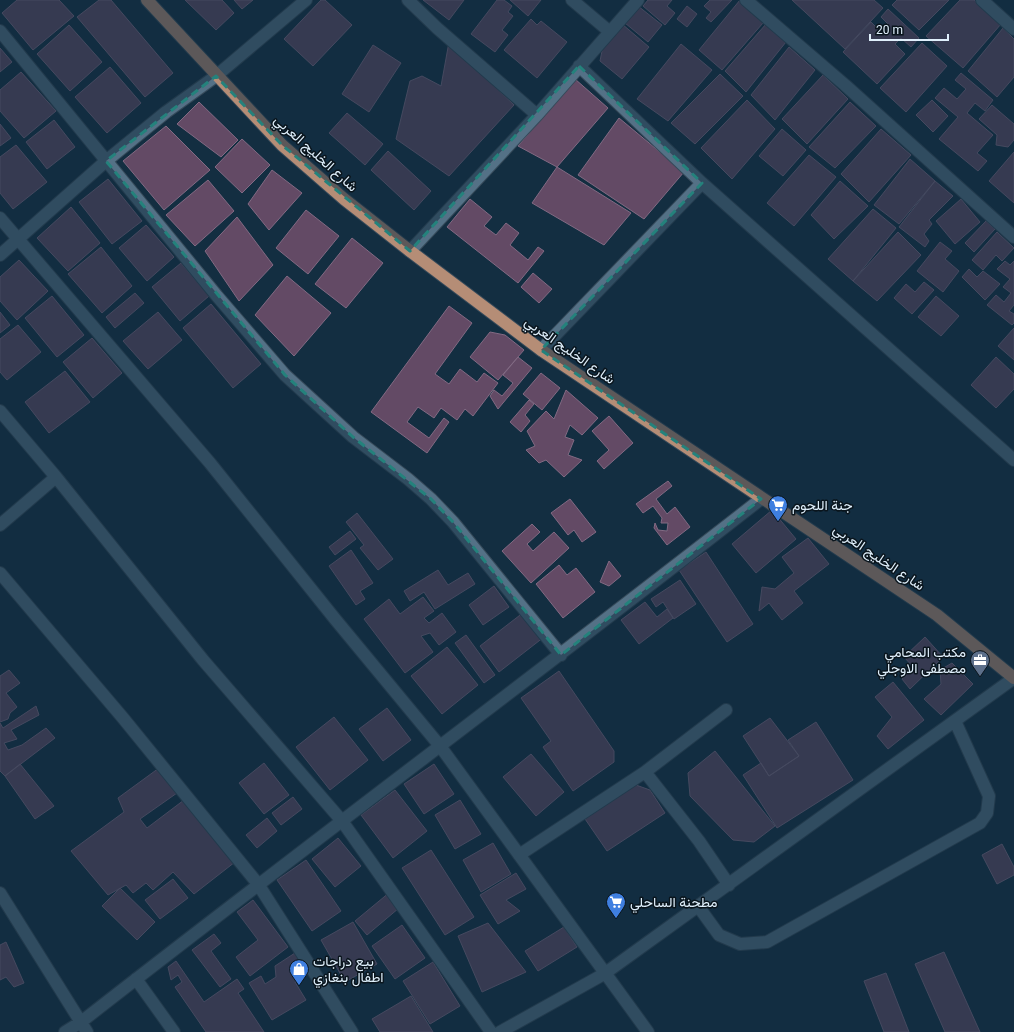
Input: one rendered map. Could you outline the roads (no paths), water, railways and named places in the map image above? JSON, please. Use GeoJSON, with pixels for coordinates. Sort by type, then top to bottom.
{"type":"FeatureCollection","features":[{"type":"Feature","properties":{"kind":"main road","name":"شارع الخليج العربي"},"geometry":{"type":"LineString","coordinates":[[147,0],[216,76],[282,145],[344,199],[410,251],[541,350],[761,499],[852,557],[937,615],[1014,678]]}},
{"type":"Feature","properties":{"kind":"street"},"geometry":{"type":"LineString","coordinates":[[0,255],[106,161],[166,112],[216,76],[306,0]]}},
{"type":"Feature","properties":{"kind":"street"},"geometry":{"type":"LineString","coordinates":[[408,0],[437,28],[537,115]]}},
{"type":"Feature","properties":{"kind":"street"},"geometry":{"type":"LineString","coordinates":[[572,0],[610,32]]}},
{"type":"Feature","properties":{"kind":"street"},"geometry":{"type":"LineString","coordinates":[[410,251],[537,115],[638,0]]}},
{"type":"Feature","properties":{"kind":"street"},"geometry":{"type":"LineString","coordinates":[[746,0],[845,85],[1014,238]]}},
{"type":"Feature","properties":{"kind":"street"},"geometry":{"type":"LineString","coordinates":[[982,0],[1014,29]]}},
{"type":"Feature","properties":{"kind":"street"},"geometry":{"type":"LineString","coordinates":[[0,31],[217,296],[285,375],[353,437],[408,479],[453,522],[561,655]]}},
{"type":"Feature","properties":{"kind":"street"},"geometry":{"type":"LineString","coordinates":[[579,66],[702,183],[1014,460]]}},
{"type":"Feature","properties":{"kind":"street"},"geometry":{"type":"LineString","coordinates":[[541,350],[702,183]]}},
{"type":"Feature","properties":{"kind":"street"},"geometry":{"type":"LineString","coordinates":[[0,218],[210,463],[335,619],[440,746],[604,974],[648,1032]]}},
{"type":"Feature","properties":{"kind":"street"},"geometry":{"type":"LineString","coordinates":[[0,411],[56,477],[203,660],[342,821],[491,1032]]}},
{"type":"Feature","properties":{"kind":"street"},"geometry":{"type":"LineString","coordinates":[[0,525],[56,477]]}},
{"type":"Feature","properties":{"kind":"street"},"geometry":{"type":"LineString","coordinates":[[65,1032],[84,1027],[136,979],[258,884],[561,655],[761,499]]}},
{"type":"Feature","properties":{"kind":"street"},"geometry":{"type":"LineString","coordinates":[[0,573],[123,718],[258,884],[352,1032]]}},
{"type":"Feature","properties":{"kind":"street"},"geometry":{"type":"LineString","coordinates":[[500,1032],[604,974],[1014,678]]}},
{"type":"Feature","properties":{"kind":"street"},"geometry":{"type":"LineString","coordinates":[[519,856],[645,772],[726,710]]}},
{"type":"Feature","properties":{"kind":"street"},"geometry":{"type":"LineString","coordinates":[[698,906],[720,935],[740,944],[767,942],[980,823],[987,813],[989,796],[955,721]]}},
{"type":"Feature","properties":{"kind":"street"},"geometry":{"type":"LineString","coordinates":[[645,772],[699,841],[728,885]]}},
{"type":"Feature","properties":{"kind":"street"},"geometry":{"type":"LineString","coordinates":[[0,893],[84,1027]]}},
{"type":"Feature","properties":{"kind":"street"},"geometry":{"type":"LineString","coordinates":[[136,979],[174,1032]]}},
{"type":"Feature","properties":{"kind":"place","name":"جنة اللحوم"},"geometry":{"type":"Point","coordinates":[778,522]}},
{"type":"Feature","properties":{"kind":"place","name":"مكتب المحامي مصطفى الاوجلي"},"geometry":{"type":"Point","coordinates":[980,677]}},
{"type":"Feature","properties":{"kind":"place","name":"مطحنة الساحلي"},"geometry":{"type":"Point","coordinates":[616,919]}},
{"type":"Feature","properties":{"kind":"place","name":"بيع دراجات اطفال بنغازي"},"geometry":{"type":"Point","coordinates":[299,986]}}]}
